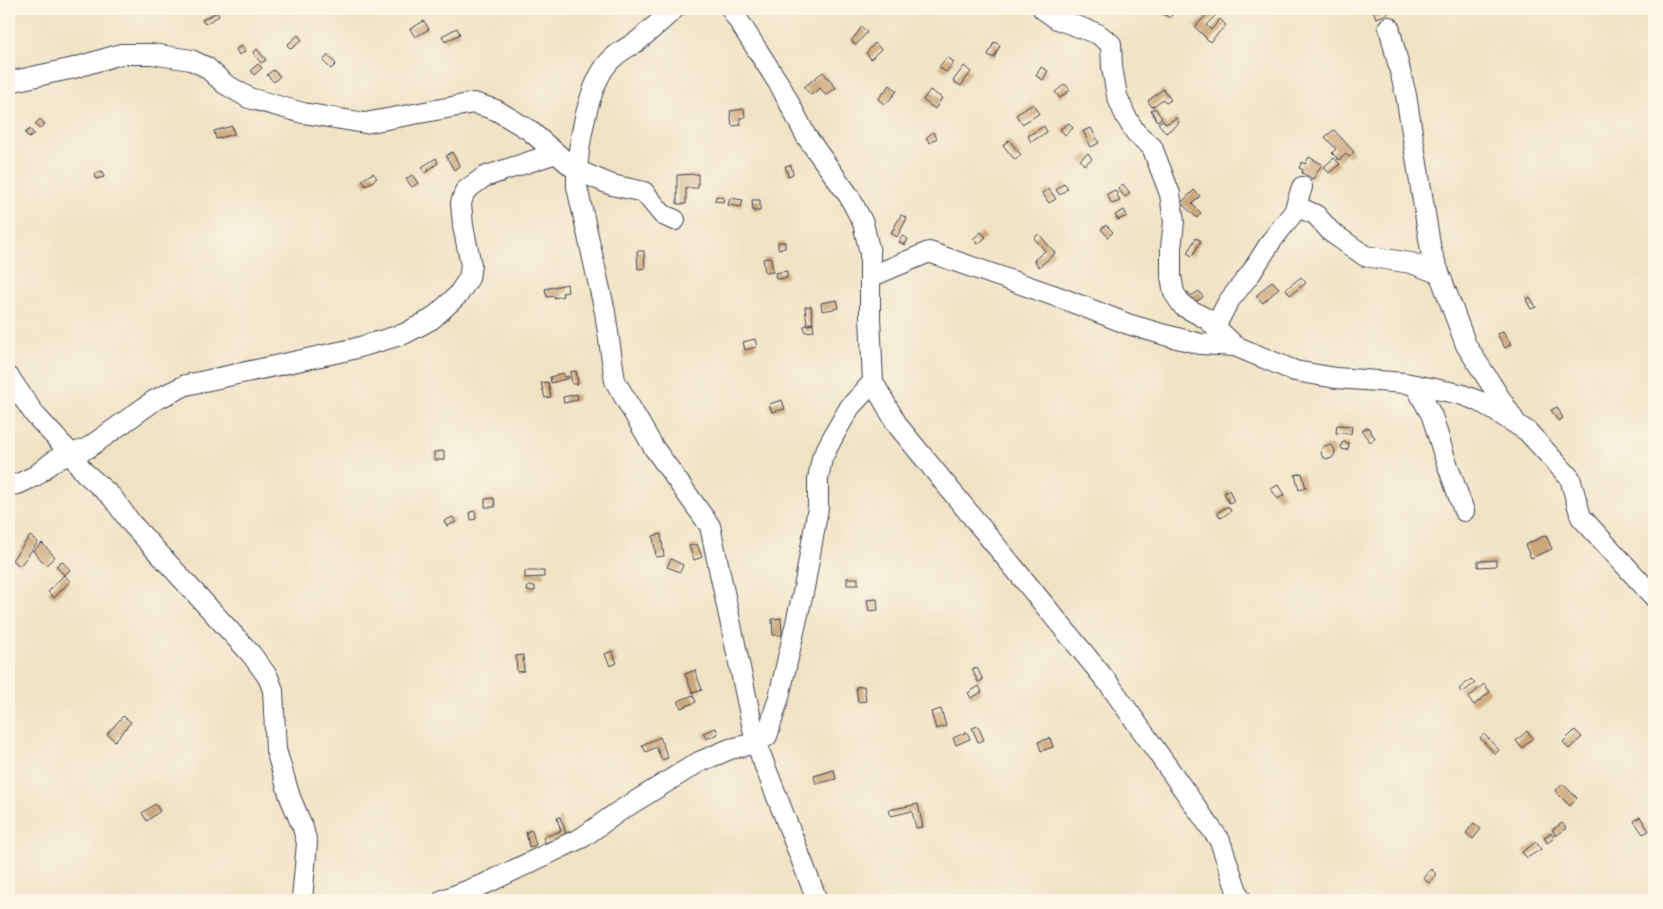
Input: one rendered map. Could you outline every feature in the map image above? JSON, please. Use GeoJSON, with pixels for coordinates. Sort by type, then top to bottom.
{"type":"FeatureCollection","features":[{"type":"Feature","properties":{"kind":"street"},"geometry":{"type":"LineString","coordinates":[[674,9],[638,41],[613,57],[600,73],[583,121],[576,170],[577,187],[605,312],[615,381],[654,448],[710,526],[756,743],[817,900]]}},
{"type":"Feature","properties":{"kind":"street"},"geometry":{"type":"LineString","coordinates":[[731,9],[781,87],[806,136],[850,196],[863,223],[870,253],[870,317],[874,382],[898,426],[1109,684],[1220,841],[1239,897],[1242,900]]}},
{"type":"Feature","properties":{"kind":"street"},"geometry":{"type":"LineString","coordinates":[[1043,9],[1057,19],[1098,34],[1111,44],[1112,67],[1117,96],[1126,117],[1136,133],[1152,147],[1170,194],[1174,222],[1171,248],[1171,276],[1174,293],[1183,306],[1207,319],[1235,346]]}},
{"type":"Feature","properties":{"kind":"street"},"geometry":{"type":"LineString","coordinates":[[1389,27],[1406,95],[1431,251],[1438,273],[1466,345],[1518,425]]}},
{"type":"Feature","properties":{"kind":"street"},"geometry":{"type":"LineString","coordinates":[[9,82],[74,68],[120,54],[152,54],[191,60],[206,67],[225,84],[249,98],[303,113],[365,123],[474,103],[496,110],[528,130],[576,170],[612,185],[644,192],[663,215],[675,220]]}},
{"type":"Feature","properties":{"kind":"street"},"geometry":{"type":"LineString","coordinates":[[9,485],[18,484],[35,476],[55,460],[88,448],[155,400],[186,385],[353,349],[404,334],[432,319],[458,294],[469,278],[471,265],[463,226],[461,203],[465,191],[484,177],[556,153]]}},
{"type":"Feature","properties":{"kind":"street"},"geometry":{"type":"LineString","coordinates":[[1215,327],[1228,302],[1294,212],[1299,196],[1332,232],[1365,256],[1411,263],[1438,273]]}},
{"type":"Feature","properties":{"kind":"street"},"geometry":{"type":"LineString","coordinates":[[870,277],[929,252],[1064,299],[1128,324],[1201,344],[1235,346],[1295,371],[1336,378],[1415,385],[1460,394],[1481,402],[1527,431],[1570,478],[1581,517],[1654,597]]}},
{"type":"Feature","properties":{"kind":"street"},"geometry":{"type":"LineString","coordinates":[[9,377],[36,415],[71,454],[84,472],[112,497],[131,523],[251,654],[268,677],[273,690],[276,750],[290,797],[307,843],[302,900]]}},
{"type":"Feature","properties":{"kind":"street"},"geometry":{"type":"LineString","coordinates":[[443,900],[487,883],[583,837],[618,812],[700,762],[730,749],[756,743],[767,736],[779,697],[804,588],[818,508],[818,479],[822,458],[850,407],[874,382]]}},
{"type":"Feature","properties":{"kind":"street"},"geometry":{"type":"LineString","coordinates":[[1415,385],[1432,416],[1464,511]]}},
{"type":"Feature","properties":{"kind":"building"},"geometry":{"type":"Polygon","coordinates":[[[1157,9],[1166,9],[1173,13],[1170,18],[1157,9]]]}},
{"type":"Feature","properties":{"kind":"building"},"geometry":{"type":"Polygon","coordinates":[[[1387,9],[1388,14],[1376,18],[1373,10],[1387,9]]]}},
{"type":"Feature","properties":{"kind":"building"},"geometry":{"type":"Polygon","coordinates":[[[1211,10],[1216,15],[1206,25],[1211,30],[1220,19],[1226,25],[1210,42],[1195,27],[1211,10]]]}},
{"type":"Feature","properties":{"kind":"building"},"geometry":{"type":"Polygon","coordinates":[[[217,12],[219,16],[205,24],[202,20],[217,12]]]}},
{"type":"Feature","properties":{"kind":"building"},"geometry":{"type":"Polygon","coordinates":[[[424,21],[429,29],[415,37],[410,29],[424,21]]]}},
{"type":"Feature","properties":{"kind":"building"},"geometry":{"type":"Polygon","coordinates":[[[862,27],[867,32],[856,45],[851,41],[862,27]]]}},
{"type":"Feature","properties":{"kind":"building"},"geometry":{"type":"Polygon","coordinates":[[[457,28],[460,34],[445,42],[442,36],[457,28]]]}},
{"type":"Feature","properties":{"kind":"building"},"geometry":{"type":"Polygon","coordinates":[[[298,35],[302,40],[291,49],[287,45],[298,35]]]}},
{"type":"Feature","properties":{"kind":"building"},"geometry":{"type":"Polygon","coordinates":[[[994,42],[1000,45],[994,58],[988,55],[994,42]]]}},
{"type":"Feature","properties":{"kind":"building"},"geometry":{"type":"Polygon","coordinates":[[[875,43],[881,49],[871,59],[866,53],[875,43]]]}},
{"type":"Feature","properties":{"kind":"building"},"geometry":{"type":"Polygon","coordinates":[[[242,46],[245,52],[239,55],[236,49],[242,46]]]}},
{"type":"Feature","properties":{"kind":"building"},"geometry":{"type":"Polygon","coordinates":[[[257,49],[266,60],[261,63],[253,53],[257,49]]]}},
{"type":"Feature","properties":{"kind":"building"},"geometry":{"type":"Polygon","coordinates":[[[328,55],[336,64],[331,69],[323,61],[328,55]]]}},
{"type":"Feature","properties":{"kind":"building"},"geometry":{"type":"Polygon","coordinates":[[[947,57],[954,62],[946,72],[939,67],[947,57]]]}},
{"type":"Feature","properties":{"kind":"building"},"geometry":{"type":"Polygon","coordinates":[[[258,64],[262,68],[254,75],[251,70],[258,64]]]}},
{"type":"Feature","properties":{"kind":"building"},"geometry":{"type":"Polygon","coordinates":[[[964,66],[971,72],[961,86],[953,81],[964,66]]]}},
{"type":"Feature","properties":{"kind":"building"},"geometry":{"type":"Polygon","coordinates":[[[1041,67],[1048,71],[1043,80],[1036,76],[1041,67]]]}},
{"type":"Feature","properties":{"kind":"building"},"geometry":{"type":"Polygon","coordinates":[[[273,70],[280,76],[274,82],[267,75],[273,70]]]}},
{"type":"Feature","properties":{"kind":"building"},"geometry":{"type":"Polygon","coordinates":[[[823,72],[836,88],[826,95],[820,88],[811,95],[804,87],[823,72]]]}},
{"type":"Feature","properties":{"kind":"building"},"geometry":{"type":"Polygon","coordinates":[[[1065,84],[1070,90],[1060,98],[1055,92],[1065,84]]]}},
{"type":"Feature","properties":{"kind":"building"},"geometry":{"type":"Polygon","coordinates":[[[890,85],[897,91],[885,105],[878,99],[890,85]]]}},
{"type":"Feature","properties":{"kind":"building"},"geometry":{"type":"Polygon","coordinates":[[[1163,89],[1171,100],[1166,103],[1163,99],[1152,107],[1148,101],[1163,89]]]}},
{"type":"Feature","properties":{"kind":"building"},"geometry":{"type":"Polygon","coordinates":[[[930,90],[942,98],[935,109],[923,100],[930,90]]]}},
{"type":"Feature","properties":{"kind":"building"},"geometry":{"type":"Polygon","coordinates":[[[1033,104],[1039,114],[1022,124],[1016,115],[1033,104]]]}},
{"type":"Feature","properties":{"kind":"building"},"geometry":{"type":"Polygon","coordinates":[[[1155,108],[1162,118],[1157,121],[1151,110],[1155,108]]]}},
{"type":"Feature","properties":{"kind":"building"},"geometry":{"type":"Polygon","coordinates":[[[744,109],[745,117],[740,118],[741,125],[732,126],[730,111],[744,109]]]}},
{"type":"Feature","properties":{"kind":"building"},"geometry":{"type":"Polygon","coordinates":[[[1176,118],[1179,123],[1166,133],[1158,123],[1163,120],[1166,124],[1176,118]]]}},
{"type":"Feature","properties":{"kind":"building"},"geometry":{"type":"Polygon","coordinates":[[[40,119],[45,124],[39,129],[35,124],[40,119]]]}},
{"type":"Feature","properties":{"kind":"building"},"geometry":{"type":"Polygon","coordinates":[[[1069,123],[1073,128],[1065,135],[1060,129],[1069,123]]]}},
{"type":"Feature","properties":{"kind":"building"},"geometry":{"type":"Polygon","coordinates":[[[232,126],[234,134],[216,139],[214,131],[232,126]]]}},
{"type":"Feature","properties":{"kind":"building"},"geometry":{"type":"Polygon","coordinates":[[[1044,126],[1047,132],[1031,142],[1028,136],[1044,126]]]}},
{"type":"Feature","properties":{"kind":"building"},"geometry":{"type":"Polygon","coordinates":[[[1091,128],[1099,143],[1091,147],[1083,131],[1091,128]]]}},
{"type":"Feature","properties":{"kind":"building"},"geometry":{"type":"Polygon","coordinates":[[[30,129],[34,134],[29,138],[25,133],[30,129]]]}},
{"type":"Feature","properties":{"kind":"building"},"geometry":{"type":"Polygon","coordinates":[[[1334,130],[1354,152],[1349,157],[1346,154],[1339,160],[1332,153],[1336,149],[1325,137],[1334,130]]]}},
{"type":"Feature","properties":{"kind":"building"},"geometry":{"type":"Polygon","coordinates":[[[933,132],[937,138],[930,143],[926,138],[933,132]]]}},
{"type":"Feature","properties":{"kind":"building"},"geometry":{"type":"Polygon","coordinates":[[[1009,140],[1021,155],[1015,160],[1003,145],[1009,140]]]}},
{"type":"Feature","properties":{"kind":"building"},"geometry":{"type":"Polygon","coordinates":[[[452,152],[460,166],[454,170],[446,156],[452,152]]]}},
{"type":"Feature","properties":{"kind":"building"},"geometry":{"type":"Polygon","coordinates":[[[1088,153],[1092,159],[1084,165],[1080,160],[1088,153]]]}},
{"type":"Feature","properties":{"kind":"building"},"geometry":{"type":"Polygon","coordinates":[[[1309,157],[1322,164],[1313,179],[1302,173],[1303,170],[1299,168],[1302,162],[1305,164],[1309,157]]]}},
{"type":"Feature","properties":{"kind":"building"},"geometry":{"type":"Polygon","coordinates":[[[436,158],[438,163],[425,173],[422,167],[436,158]]]}},
{"type":"Feature","properties":{"kind":"building"},"geometry":{"type":"Polygon","coordinates":[[[1334,158],[1340,164],[1329,173],[1324,167],[1334,158]]]}},
{"type":"Feature","properties":{"kind":"building"},"geometry":{"type":"Polygon","coordinates":[[[791,165],[793,174],[788,176],[785,166],[791,165]]]}},
{"type":"Feature","properties":{"kind":"building"},"geometry":{"type":"Polygon","coordinates":[[[102,171],[104,177],[96,179],[95,173],[102,171]]]}},
{"type":"Feature","properties":{"kind":"building"},"geometry":{"type":"Polygon","coordinates":[[[373,173],[377,178],[366,186],[362,180],[373,173]]]}},
{"type":"Feature","properties":{"kind":"building"},"geometry":{"type":"Polygon","coordinates":[[[698,174],[698,188],[686,188],[686,204],[677,204],[677,175],[698,174]]]}},
{"type":"Feature","properties":{"kind":"building"},"geometry":{"type":"Polygon","coordinates":[[[412,175],[418,183],[412,187],[406,179],[412,175]]]}},
{"type":"Feature","properties":{"kind":"building"},"geometry":{"type":"Polygon","coordinates":[[[1064,183],[1068,188],[1060,195],[1056,190],[1064,183]]]}},
{"type":"Feature","properties":{"kind":"building"},"geometry":{"type":"Polygon","coordinates":[[[1123,184],[1130,193],[1125,197],[1118,189],[1123,184]]]}},
{"type":"Feature","properties":{"kind":"building"},"geometry":{"type":"Polygon","coordinates":[[[1049,189],[1056,199],[1049,203],[1042,193],[1049,189]]]}},
{"type":"Feature","properties":{"kind":"building"},"geometry":{"type":"Polygon","coordinates":[[[1115,190],[1120,201],[1112,204],[1107,194],[1115,190]]]}},
{"type":"Feature","properties":{"kind":"building"},"geometry":{"type":"Polygon","coordinates":[[[1194,190],[1200,196],[1192,204],[1201,213],[1197,218],[1181,203],[1194,190]]]}},
{"type":"Feature","properties":{"kind":"building"},"geometry":{"type":"Polygon","coordinates":[[[716,196],[724,198],[723,202],[715,201],[716,196]]]}},
{"type":"Feature","properties":{"kind":"building"},"geometry":{"type":"Polygon","coordinates":[[[730,198],[743,200],[741,207],[728,205],[730,198]]]}},
{"type":"Feature","properties":{"kind":"building"},"geometry":{"type":"Polygon","coordinates":[[[752,200],[760,200],[760,211],[753,211],[752,200]]]}},
{"type":"Feature","properties":{"kind":"building"},"geometry":{"type":"Polygon","coordinates":[[[1124,210],[1127,216],[1118,220],[1115,215],[1124,210]]]}},
{"type":"Feature","properties":{"kind":"building"},"geometry":{"type":"Polygon","coordinates":[[[901,215],[907,218],[897,237],[891,233],[901,215]]]}},
{"type":"Feature","properties":{"kind":"building"},"geometry":{"type":"Polygon","coordinates":[[[1106,225],[1113,232],[1108,237],[1101,229],[1106,225]]]}},
{"type":"Feature","properties":{"kind":"building"},"geometry":{"type":"Polygon","coordinates":[[[981,232],[986,237],[978,244],[973,239],[981,232]]]}},
{"type":"Feature","properties":{"kind":"building"},"geometry":{"type":"Polygon","coordinates":[[[1039,234],[1055,253],[1039,267],[1034,260],[1045,251],[1034,238],[1039,234]]]}},
{"type":"Feature","properties":{"kind":"building"},"geometry":{"type":"Polygon","coordinates":[[[902,236],[908,239],[905,245],[899,242],[902,236]]]}},
{"type":"Feature","properties":{"kind":"building"},"geometry":{"type":"Polygon","coordinates":[[[1196,238],[1201,241],[1192,256],[1187,253],[1196,238]]]}},
{"type":"Feature","properties":{"kind":"building"},"geometry":{"type":"Polygon","coordinates":[[[778,242],[785,242],[785,248],[778,249],[778,242]]]}},
{"type":"Feature","properties":{"kind":"building"},"geometry":{"type":"Polygon","coordinates":[[[637,251],[644,251],[645,268],[638,269],[637,251]]]}},
{"type":"Feature","properties":{"kind":"building"},"geometry":{"type":"Polygon","coordinates":[[[771,257],[773,272],[765,273],[763,259],[771,257]]]}},
{"type":"Feature","properties":{"kind":"building"},"geometry":{"type":"Polygon","coordinates":[[[787,271],[787,278],[776,279],[775,273],[787,271]]]}},
{"type":"Feature","properties":{"kind":"building"},"geometry":{"type":"Polygon","coordinates":[[[1301,277],[1306,283],[1290,295],[1286,289],[1301,277]]]}},
{"type":"Feature","properties":{"kind":"building"},"geometry":{"type":"Polygon","coordinates":[[[1272,281],[1279,288],[1263,303],[1256,296],[1272,281]]]}},
{"type":"Feature","properties":{"kind":"building"},"geometry":{"type":"Polygon","coordinates":[[[567,284],[568,292],[562,293],[563,296],[547,297],[545,289],[567,284]]]}},
{"type":"Feature","properties":{"kind":"building"},"geometry":{"type":"Polygon","coordinates":[[[1199,291],[1203,297],[1189,306],[1182,295],[1188,292],[1191,296],[1199,291]]]}},
{"type":"Feature","properties":{"kind":"building"},"geometry":{"type":"Polygon","coordinates":[[[1530,297],[1536,307],[1531,309],[1526,300],[1530,297]]]}},
{"type":"Feature","properties":{"kind":"building"},"geometry":{"type":"Polygon","coordinates":[[[837,300],[839,308],[822,311],[821,303],[837,300]]]}},
{"type":"Feature","properties":{"kind":"building"},"geometry":{"type":"Polygon","coordinates":[[[811,306],[813,323],[807,324],[805,307],[811,306]]]}},
{"type":"Feature","properties":{"kind":"building"},"geometry":{"type":"Polygon","coordinates":[[[813,324],[814,331],[805,332],[804,326],[813,324]]]}},
{"type":"Feature","properties":{"kind":"building"},"geometry":{"type":"Polygon","coordinates":[[[1503,331],[1511,344],[1505,348],[1497,334],[1503,331]]]}},
{"type":"Feature","properties":{"kind":"building"},"geometry":{"type":"Polygon","coordinates":[[[755,339],[757,347],[745,350],[743,342],[755,339]]]}},
{"type":"Feature","properties":{"kind":"building"},"geometry":{"type":"Polygon","coordinates":[[[576,371],[578,384],[572,384],[570,372],[576,371]]]}},
{"type":"Feature","properties":{"kind":"building"},"geometry":{"type":"Polygon","coordinates":[[[563,373],[564,377],[568,376],[569,378],[551,383],[550,377],[563,373]]]}},
{"type":"Feature","properties":{"kind":"building"},"geometry":{"type":"Polygon","coordinates":[[[548,382],[551,397],[545,398],[541,383],[548,382]]]}},
{"type":"Feature","properties":{"kind":"building"},"geometry":{"type":"Polygon","coordinates":[[[577,394],[578,400],[564,403],[563,397],[577,394]]]}},
{"type":"Feature","properties":{"kind":"building"},"geometry":{"type":"Polygon","coordinates":[[[782,400],[785,409],[772,412],[769,404],[782,400]]]}},
{"type":"Feature","properties":{"kind":"building"},"geometry":{"type":"Polygon","coordinates":[[[1557,407],[1563,418],[1558,421],[1551,410],[1557,407]]]}},
{"type":"Feature","properties":{"kind":"building"},"geometry":{"type":"Polygon","coordinates":[[[1337,425],[1352,426],[1351,434],[1336,433],[1337,425]]]}},
{"type":"Feature","properties":{"kind":"building"},"geometry":{"type":"Polygon","coordinates":[[[1368,427],[1375,438],[1370,442],[1362,431],[1368,427]]]}},
{"type":"Feature","properties":{"kind":"building"},"geometry":{"type":"Polygon","coordinates":[[[1345,442],[1349,446],[1345,450],[1341,446],[1345,442]]]}},
{"type":"Feature","properties":{"kind":"building"},"geometry":{"type":"Polygon","coordinates":[[[1328,445],[1333,447],[1335,452],[1333,457],[1328,459],[1323,457],[1321,452],[1323,447],[1328,445]]]}},
{"type":"Feature","properties":{"kind":"building"},"geometry":{"type":"Polygon","coordinates":[[[444,451],[444,460],[434,460],[434,452],[444,451]]]}},
{"type":"Feature","properties":{"kind":"building"},"geometry":{"type":"Polygon","coordinates":[[[1302,473],[1306,488],[1299,490],[1295,475],[1302,473]]]}},
{"type":"Feature","properties":{"kind":"building"},"geometry":{"type":"Polygon","coordinates":[[[1278,485],[1284,495],[1278,499],[1271,489],[1278,485]]]}},
{"type":"Feature","properties":{"kind":"building"},"geometry":{"type":"Polygon","coordinates":[[[1229,490],[1234,501],[1229,503],[1224,493],[1229,490]]]}},
{"type":"Feature","properties":{"kind":"building"},"geometry":{"type":"Polygon","coordinates":[[[494,498],[495,507],[485,507],[485,499],[494,498]]]}},
{"type":"Feature","properties":{"kind":"building"},"geometry":{"type":"Polygon","coordinates":[[[1228,506],[1231,511],[1221,518],[1217,513],[1228,506]]]}},
{"type":"Feature","properties":{"kind":"building"},"geometry":{"type":"Polygon","coordinates":[[[475,511],[476,519],[471,520],[470,512],[475,511]]]}},
{"type":"Feature","properties":{"kind":"building"},"geometry":{"type":"Polygon","coordinates":[[[453,517],[456,522],[447,526],[444,521],[453,517]]]}},
{"type":"Feature","properties":{"kind":"building"},"geometry":{"type":"Polygon","coordinates":[[[661,534],[664,556],[656,557],[653,536],[661,534]]]}},
{"type":"Feature","properties":{"kind":"building"},"geometry":{"type":"Polygon","coordinates":[[[1546,535],[1552,549],[1531,558],[1525,545],[1546,535]]]}},
{"type":"Feature","properties":{"kind":"building"},"geometry":{"type":"Polygon","coordinates":[[[30,536],[38,542],[20,566],[12,560],[30,536]]]}},
{"type":"Feature","properties":{"kind":"building"},"geometry":{"type":"Polygon","coordinates":[[[42,543],[55,557],[46,565],[33,551],[42,543]]]}},
{"type":"Feature","properties":{"kind":"building"},"geometry":{"type":"Polygon","coordinates":[[[697,544],[702,557],[694,560],[689,546],[697,544]]]}},
{"type":"Feature","properties":{"kind":"building"},"geometry":{"type":"Polygon","coordinates":[[[671,559],[683,565],[680,572],[667,567],[671,559]]]}},
{"type":"Feature","properties":{"kind":"building"},"geometry":{"type":"Polygon","coordinates":[[[1496,560],[1496,566],[1478,567],[1478,561],[1496,560]]]}},
{"type":"Feature","properties":{"kind":"building"},"geometry":{"type":"Polygon","coordinates":[[[62,561],[70,570],[64,575],[56,566],[62,561]]]}},
{"type":"Feature","properties":{"kind":"building"},"geometry":{"type":"Polygon","coordinates":[[[525,571],[544,571],[544,577],[525,578],[525,571]]]}},
{"type":"Feature","properties":{"kind":"building"},"geometry":{"type":"Polygon","coordinates":[[[64,575],[70,581],[54,598],[48,592],[64,575]]]}},
{"type":"Feature","properties":{"kind":"building"},"geometry":{"type":"Polygon","coordinates":[[[847,578],[858,578],[858,585],[847,585],[847,578]]]}},
{"type":"Feature","properties":{"kind":"building"},"geometry":{"type":"Polygon","coordinates":[[[528,586],[535,586],[535,591],[527,591],[528,586]]]}},
{"type":"Feature","properties":{"kind":"building"},"geometry":{"type":"Polygon","coordinates":[[[877,599],[878,610],[869,611],[867,600],[877,599]]]}},
{"type":"Feature","properties":{"kind":"building"},"geometry":{"type":"Polygon","coordinates":[[[781,618],[782,635],[773,635],[772,619],[781,618]]]}},
{"type":"Feature","properties":{"kind":"building"},"geometry":{"type":"Polygon","coordinates":[[[612,651],[617,663],[610,666],[605,654],[612,651]]]}},
{"type":"Feature","properties":{"kind":"building"},"geometry":{"type":"Polygon","coordinates":[[[523,655],[524,671],[517,672],[516,656],[523,655]]]}},
{"type":"Feature","properties":{"kind":"building"},"geometry":{"type":"Polygon","coordinates":[[[977,668],[983,680],[978,682],[972,669],[977,668]]]}},
{"type":"Feature","properties":{"kind":"building"},"geometry":{"type":"Polygon","coordinates":[[[695,670],[702,690],[693,693],[685,674],[695,670]]]}},
{"type":"Feature","properties":{"kind":"building"},"geometry":{"type":"Polygon","coordinates":[[[1471,679],[1475,683],[1462,693],[1459,689],[1471,679]]]}},
{"type":"Feature","properties":{"kind":"building"},"geometry":{"type":"Polygon","coordinates":[[[1484,684],[1490,692],[1474,705],[1468,698],[1484,684]]]}},
{"type":"Feature","properties":{"kind":"building"},"geometry":{"type":"Polygon","coordinates":[[[864,686],[866,701],[858,702],[856,687],[864,686]]]}},
{"type":"Feature","properties":{"kind":"building"},"geometry":{"type":"Polygon","coordinates":[[[979,686],[982,692],[971,698],[968,693],[979,686]]]}},
{"type":"Feature","properties":{"kind":"building"},"geometry":{"type":"Polygon","coordinates":[[[693,695],[696,702],[681,708],[678,701],[693,695]]]}},
{"type":"Feature","properties":{"kind":"building"},"geometry":{"type":"Polygon","coordinates":[[[941,709],[946,726],[936,729],[931,712],[941,709]]]}},
{"type":"Feature","properties":{"kind":"building"},"geometry":{"type":"Polygon","coordinates":[[[123,716],[131,722],[115,741],[107,734],[123,716]]]}},
{"type":"Feature","properties":{"kind":"building"},"geometry":{"type":"Polygon","coordinates":[[[978,726],[984,740],[978,742],[972,728],[978,726]]]}},
{"type":"Feature","properties":{"kind":"building"},"geometry":{"type":"Polygon","coordinates":[[[716,728],[718,734],[706,739],[703,733],[716,728]]]}},
{"type":"Feature","properties":{"kind":"building"},"geometry":{"type":"Polygon","coordinates":[[[1575,730],[1582,737],[1569,749],[1563,742],[1575,730]]]}},
{"type":"Feature","properties":{"kind":"building"},"geometry":{"type":"Polygon","coordinates":[[[1527,731],[1533,738],[1522,748],[1516,741],[1527,731]]]}},
{"type":"Feature","properties":{"kind":"building"},"geometry":{"type":"Polygon","coordinates":[[[967,732],[970,739],[956,745],[953,738],[967,732]]]}},
{"type":"Feature","properties":{"kind":"building"},"geometry":{"type":"Polygon","coordinates":[[[1484,734],[1499,750],[1495,754],[1480,738],[1484,734]]]}},
{"type":"Feature","properties":{"kind":"building"},"geometry":{"type":"Polygon","coordinates":[[[660,737],[668,758],[662,760],[656,747],[646,752],[642,745],[660,737]]]}},
{"type":"Feature","properties":{"kind":"building"},"geometry":{"type":"Polygon","coordinates":[[[1050,738],[1053,747],[1041,751],[1038,742],[1050,738]]]}},
{"type":"Feature","properties":{"kind":"building"},"geometry":{"type":"Polygon","coordinates":[[[834,770],[836,779],[816,784],[814,776],[834,770]]]}},
{"type":"Feature","properties":{"kind":"building"},"geometry":{"type":"Polygon","coordinates":[[[1563,784],[1577,798],[1570,806],[1555,791],[1563,784]]]}},
{"type":"Feature","properties":{"kind":"building"},"geometry":{"type":"Polygon","coordinates":[[[155,804],[160,811],[147,821],[142,813],[155,804]]]}},
{"type":"Feature","properties":{"kind":"building"},"geometry":{"type":"Polygon","coordinates":[[[918,804],[923,827],[916,828],[912,811],[891,816],[889,810],[918,804]]]}},
{"type":"Feature","properties":{"kind":"building"},"geometry":{"type":"Polygon","coordinates":[[[560,817],[567,836],[545,843],[543,837],[561,831],[557,818],[560,817]]]}},
{"type":"Feature","properties":{"kind":"building"},"geometry":{"type":"Polygon","coordinates":[[[1640,817],[1649,831],[1643,834],[1634,821],[1640,817]]]}},
{"type":"Feature","properties":{"kind":"building"},"geometry":{"type":"Polygon","coordinates":[[[1474,823],[1481,829],[1473,839],[1466,833],[1474,823]]]}},
{"type":"Feature","properties":{"kind":"building"},"geometry":{"type":"Polygon","coordinates":[[[1562,823],[1566,828],[1556,836],[1552,830],[1562,823]]]}},
{"type":"Feature","properties":{"kind":"building"},"geometry":{"type":"Polygon","coordinates":[[[532,830],[536,845],[529,847],[526,832],[532,830]]]}},
{"type":"Feature","properties":{"kind":"building"},"geometry":{"type":"Polygon","coordinates":[[[1551,833],[1554,838],[1547,843],[1544,837],[1551,833]]]}},
{"type":"Feature","properties":{"kind":"building"},"geometry":{"type":"Polygon","coordinates":[[[1536,842],[1541,849],[1527,858],[1522,852],[1536,842]]]}},
{"type":"Feature","properties":{"kind":"building"},"geometry":{"type":"Polygon","coordinates":[[[1431,869],[1436,874],[1429,883],[1423,878],[1431,869]]]}}]}
